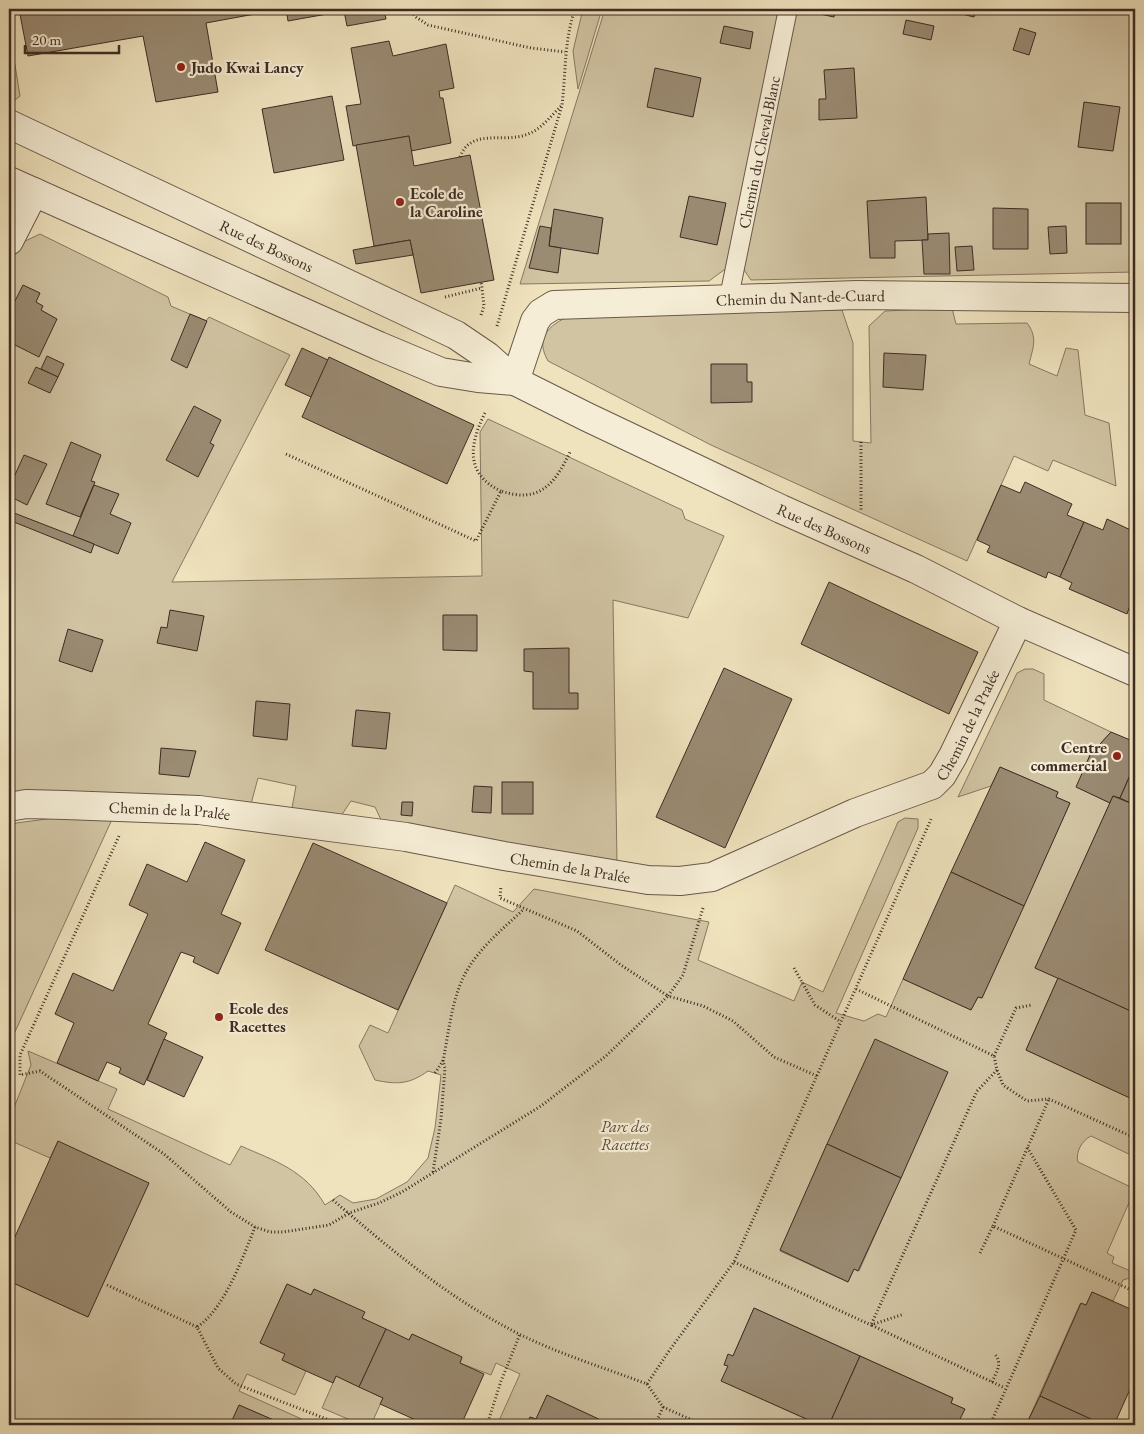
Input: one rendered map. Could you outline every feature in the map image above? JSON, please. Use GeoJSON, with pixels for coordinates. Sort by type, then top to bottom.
{"type":"FeatureCollection","features":[{"type":"Feature","properties":{"kind":"street","name":"Rue des Bossons"},"geometry":{"type":"LineString","coordinates":[[9,124],[456,335],[487,356],[515,381],[694,468],[916,569],[1018,621],[1135,672]]}},
{"type":"Feature","properties":{"kind":"street","name":"Rue des Bossons"},"geometry":{"type":"LineString","coordinates":[[9,181],[441,372],[515,381]]}},
{"type":"Feature","properties":{"kind":"street"},"geometry":{"type":"LineString","coordinates":[[9,241],[34,192]]}},
{"type":"Feature","properties":{"kind":"street","name":"Chemin du Nant-de-Cuard"},"geometry":{"type":"LineString","coordinates":[[515,381],[535,321],[541,313],[554,305],[729,297],[932,294],[1135,298]]}},
{"type":"Feature","properties":{"kind":"street"},"geometry":{"type":"LineString","coordinates":[[404,356],[421,318]]}},
{"type":"Feature","properties":{"kind":"street","name":"Chemin de la Pralée"},"geometry":{"type":"LineString","coordinates":[[9,807],[26,804],[199,810],[406,837],[504,856],[648,880],[680,881],[712,877],[855,813],[932,784],[942,774],[953,756],[1018,621]]}},
{"type":"Feature","properties":{"kind":"lane","name":"Chemin du Cheval-Blanc"},"geometry":{"type":"LineString","coordinates":[[729,297],[788,9]]}},
{"type":"Feature","properties":{"kind":"path"},"geometry":{"type":"LineString","coordinates":[[409,9],[416,17],[428,25],[531,48],[565,52]]}},
{"type":"Feature","properties":{"kind":"path"},"geometry":{"type":"LineString","coordinates":[[496,330],[562,105],[565,81],[565,52],[568,31],[575,9]]}},
{"type":"Feature","properties":{"kind":"path"},"geometry":{"type":"LineString","coordinates":[[460,157],[463,149],[477,139],[527,135],[536,130],[562,105]]}},
{"type":"Feature","properties":{"kind":"path"},"geometry":{"type":"LineString","coordinates":[[481,282],[484,306]]}},
{"type":"Feature","properties":{"kind":"path"},"geometry":{"type":"LineString","coordinates":[[441,298],[482,288]]}},
{"type":"Feature","properties":{"kind":"path"},"geometry":{"type":"LineString","coordinates":[[485,412],[473,444],[474,462],[484,480],[501,491],[518,496],[542,490],[560,473],[570,452]]}},
{"type":"Feature","properties":{"kind":"path"},"geometry":{"type":"LineString","coordinates":[[861,442],[861,517]]}},
{"type":"Feature","properties":{"kind":"path"},"geometry":{"type":"LineString","coordinates":[[286,454],[476,541],[501,491]]}},
{"type":"Feature","properties":{"kind":"path"},"geometry":{"type":"LineString","coordinates":[[132,808],[20,1055],[20,1075],[40,1072],[164,1154],[231,1212],[255,1227],[270,1232],[283,1232],[329,1224],[349,1213],[379,1203],[541,1106],[579,1078],[606,1056],[668,996],[683,975],[712,877]]}},
{"type":"Feature","properties":{"kind":"path"},"geometry":{"type":"LineString","coordinates":[[647,1384],[668,1351],[734,1262],[934,815]]}},
{"type":"Feature","properties":{"kind":"path"},"geometry":{"type":"LineString","coordinates":[[504,856],[500,898],[577,931],[620,965],[668,996],[703,1006],[733,1021],[774,1057],[817,1076]]}},
{"type":"Feature","properties":{"kind":"path"},"geometry":{"type":"LineString","coordinates":[[435,1074],[443,1061],[459,986],[467,969],[483,948],[524,909]]}},
{"type":"Feature","properties":{"kind":"path"},"geometry":{"type":"LineString","coordinates":[[794,968],[815,1005],[841,1022]]}},
{"type":"Feature","properties":{"kind":"path"},"geometry":{"type":"LineString","coordinates":[[856,989],[994,1056]]}},
{"type":"Feature","properties":{"kind":"path"},"geometry":{"type":"LineString","coordinates":[[1032,1006],[1016,1008],[994,1056],[1003,1085],[1027,1101],[1048,1099],[1135,1138]]}},
{"type":"Feature","properties":{"kind":"path"},"geometry":{"type":"LineString","coordinates":[[433,1172],[441,1118],[445,1068],[443,1061]]}},
{"type":"Feature","properties":{"kind":"path"},"geometry":{"type":"LineString","coordinates":[[871,1325],[977,1091],[997,1070]]}},
{"type":"Feature","properties":{"kind":"path"},"geometry":{"type":"LineString","coordinates":[[980,1253],[1048,1099]]}},
{"type":"Feature","properties":{"kind":"path"},"geometry":{"type":"LineString","coordinates":[[990,1425],[1065,1259],[1076,1230],[1027,1147]]}},
{"type":"Feature","properties":{"kind":"path"},"geometry":{"type":"LineString","coordinates":[[333,1200],[440,1287],[520,1334],[647,1384],[662,1407],[703,1425]]}},
{"type":"Feature","properties":{"kind":"path"},"geometry":{"type":"LineString","coordinates":[[993,1226],[1129,1289],[1135,1287]]}},
{"type":"Feature","properties":{"kind":"path"},"geometry":{"type":"LineString","coordinates":[[197,1327],[208,1320],[217,1307],[242,1259],[255,1227]]}},
{"type":"Feature","properties":{"kind":"path"},"geometry":{"type":"LineString","coordinates":[[734,1262],[782,1286],[1006,1388]]}},
{"type":"Feature","properties":{"kind":"path"},"geometry":{"type":"LineString","coordinates":[[108,1285],[197,1327],[218,1368],[236,1384],[342,1425]]}},
{"type":"Feature","properties":{"kind":"path"},"geometry":{"type":"LineString","coordinates":[[871,1325],[904,1314]]}},
{"type":"Feature","properties":{"kind":"path"},"geometry":{"type":"LineString","coordinates":[[487,1425],[500,1381],[520,1334]]}},
{"type":"Feature","properties":{"kind":"path"},"geometry":{"type":"LineString","coordinates":[[992,1382],[999,1366],[999,1358],[994,1353]]}},
{"type":"Feature","properties":{"kind":"path"},"geometry":{"type":"LineString","coordinates":[[655,1425],[662,1407]]}},
{"type":"Feature","properties":{"kind":"green space"},"geometry":{"type":"Polygon","coordinates":[[[583,9],[602,9],[578,89],[573,51],[583,9]]]}},
{"type":"Feature","properties":{"kind":"green space"},"geometry":{"type":"Polygon","coordinates":[[[605,9],[769,9],[782,13],[728,267],[709,281],[520,284],[605,9]]]}},
{"type":"Feature","properties":{"kind":"green space"},"geometry":{"type":"Polygon","coordinates":[[[797,9],[1135,9],[1135,272],[751,280],[742,267],[797,9]]]}},
{"type":"Feature","properties":{"kind":"green space"},"geometry":{"type":"Polygon","coordinates":[[[9,28],[20,96],[9,105],[9,28]]]}},
{"type":"Feature","properties":{"kind":"green space"},"geometry":{"type":"Polygon","coordinates":[[[40,234],[168,297],[171,306],[206,321],[209,317],[290,355],[172,582],[482,576],[480,432],[488,419],[682,510],[685,519],[724,536],[688,618],[613,600],[617,863],[382,822],[375,807],[351,801],[341,816],[292,808],[296,786],[258,778],[251,804],[184,795],[9,792],[9,265],[21,243],[40,234]]]}},
{"type":"Feature","properties":{"kind":"green space"},"geometry":{"type":"Polygon","coordinates":[[[952,308],[956,324],[1027,323],[1034,338],[1029,364],[1057,376],[1066,348],[1078,350],[1085,415],[1109,423],[1116,486],[1053,460],[1048,471],[1014,456],[967,561],[711,445],[548,361],[543,346],[543,339],[550,329],[569,316],[842,310],[853,343],[853,441],[871,443],[869,326],[885,311],[952,308]]]}},
{"type":"Feature","properties":{"kind":"green space","name":"Parc des Racettes"},"geometry":{"type":"Polygon","coordinates":[[[1025,669],[1033,669],[1044,674],[1044,700],[1111,732],[1090,755],[1077,787],[1110,803],[1035,968],[1058,978],[1026,1050],[1135,1100],[1135,1157],[1091,1136],[1080,1147],[1077,1158],[1078,1162],[1135,1189],[1107,1253],[1114,1257],[1112,1263],[1135,1273],[1133,1277],[1123,1280],[1113,1301],[1092,1292],[1086,1305],[1080,1304],[1026,1425],[957,1425],[964,1409],[951,1403],[953,1398],[754,1308],[722,1381],[819,1425],[603,1425],[605,1422],[547,1395],[536,1419],[530,1417],[526,1425],[497,1425],[520,1374],[496,1363],[491,1375],[460,1363],[462,1357],[412,1334],[409,1340],[362,1318],[364,1312],[314,1289],[311,1295],[287,1284],[260,1343],[285,1354],[282,1360],[306,1371],[295,1395],[247,1374],[239,1391],[315,1425],[285,1425],[239,1405],[230,1425],[9,1425],[9,1281],[88,1317],[58,1141],[50,1158],[9,1140],[9,1120],[31,1065],[28,1051],[117,1089],[108,1109],[230,1165],[241,1146],[277,1162],[299,1175],[317,1193],[325,1205],[340,1195],[353,1203],[376,1199],[407,1182],[428,1158],[435,1128],[441,1075],[428,1071],[409,1081],[390,1083],[375,1080],[359,1046],[370,1025],[388,1033],[455,885],[513,912],[534,889],[709,922],[698,960],[794,1001],[802,982],[823,992],[898,822],[905,818],[918,819],[918,828],[836,1013],[864,1021],[878,1014],[886,1017],[903,979],[971,1010],[978,997],[982,998],[1070,803],[1056,797],[1058,792],[1000,767],[991,786],[958,797],[1017,673],[1025,669]],[[929,1114],[827,1144],[780,1251],[848,1282],[854,1269],[859,1271],[929,1114]]]}},
{"type":"Feature","properties":{"kind":"green space"},"geometry":{"type":"Polygon","coordinates":[[[114,815],[9,1045],[9,824],[69,816],[114,815]]]}},
{"type":"Feature","properties":{"kind":"green space"},"geometry":{"type":"Polygon","coordinates":[[[336,1376],[383,1398],[371,1425],[362,1425],[322,1408],[336,1376]]]}},
{"type":"Feature","properties":{"kind":"building"},"geometry":{"type":"Polygon","coordinates":[[[19,9],[243,9],[244,16],[206,23],[218,92],[156,102],[143,36],[28,56],[19,9]]]}},
{"type":"Feature","properties":{"kind":"building"},"geometry":{"type":"Polygon","coordinates":[[[243,9],[284,9],[244,16],[243,9]]]}},
{"type":"Feature","properties":{"kind":"building"},"geometry":{"type":"Polygon","coordinates":[[[286,9],[384,9],[386,19],[347,26],[344,11],[288,21],[286,9]]]}},
{"type":"Feature","properties":{"kind":"building"},"geometry":{"type":"Polygon","coordinates":[[[806,9],[836,9],[834,17],[806,11],[806,9]]]}},
{"type":"Feature","properties":{"kind":"building"},"geometry":{"type":"Polygon","coordinates":[[[942,9],[977,9],[974,17],[942,9]]]}},
{"type":"Feature","properties":{"kind":"building"},"geometry":{"type":"Polygon","coordinates":[[[906,20],[934,26],[931,40],[903,34],[906,20]]]}},
{"type":"Feature","properties":{"kind":"building"},"geometry":{"type":"Polygon","coordinates":[[[724,26],[753,32],[750,49],[720,43],[724,26]]]}},
{"type":"Feature","properties":{"kind":"building"},"geometry":{"type":"Polygon","coordinates":[[[1020,28],[1036,33],[1029,55],[1013,50],[1020,28]]]}},
{"type":"Feature","properties":{"kind":"building"},"geometry":{"type":"Polygon","coordinates":[[[389,41],[393,56],[446,44],[454,88],[439,91],[440,98],[443,98],[451,143],[411,151],[409,136],[353,146],[346,106],[361,104],[351,48],[389,41]]]}},
{"type":"Feature","properties":{"kind":"building"},"geometry":{"type":"Polygon","coordinates":[[[655,68],[701,78],[693,117],[647,107],[655,68]]]}},
{"type":"Feature","properties":{"kind":"building"},"geometry":{"type":"Polygon","coordinates":[[[854,68],[857,118],[819,120],[819,99],[826,99],[824,70],[854,68]]]}},
{"type":"Feature","properties":{"kind":"building"},"geometry":{"type":"Polygon","coordinates":[[[332,96],[344,160],[274,173],[262,109],[332,96]]]}},
{"type":"Feature","properties":{"kind":"building"},"geometry":{"type":"Polygon","coordinates":[[[1084,102],[1120,107],[1113,151],[1078,147],[1084,102]]]}},
{"type":"Feature","properties":{"kind":"building"},"geometry":{"type":"Polygon","coordinates":[[[409,136],[414,166],[470,155],[494,280],[421,293],[410,240],[374,246],[356,145],[409,136]]]}},
{"type":"Feature","properties":{"kind":"building"},"geometry":{"type":"Polygon","coordinates":[[[689,196],[726,203],[717,245],[680,237],[689,196]]]}},
{"type":"Feature","properties":{"kind":"building"},"geometry":{"type":"Polygon","coordinates":[[[926,197],[928,240],[895,241],[895,258],[870,258],[867,201],[926,197]]]}},
{"type":"Feature","properties":{"kind":"building"},"geometry":{"type":"Polygon","coordinates":[[[1086,203],[1121,203],[1121,244],[1086,244],[1086,203]]]}},
{"type":"Feature","properties":{"kind":"building"},"geometry":{"type":"Polygon","coordinates":[[[993,208],[1028,209],[1028,249],[993,249],[993,208]]]}},
{"type":"Feature","properties":{"kind":"building"},"geometry":{"type":"Polygon","coordinates":[[[554,209],[603,218],[598,254],[549,246],[554,209]]]}},
{"type":"Feature","properties":{"kind":"building"},"geometry":{"type":"Polygon","coordinates":[[[540,226],[551,228],[549,246],[561,248],[558,273],[529,268],[540,226]]]}},
{"type":"Feature","properties":{"kind":"building"},"geometry":{"type":"Polygon","coordinates":[[[1066,226],[1067,253],[1050,254],[1048,227],[1066,226]]]}},
{"type":"Feature","properties":{"kind":"building"},"geometry":{"type":"Polygon","coordinates":[[[949,233],[950,274],[924,274],[922,240],[928,240],[928,234],[949,233]]]}},
{"type":"Feature","properties":{"kind":"building"},"geometry":{"type":"Polygon","coordinates":[[[410,240],[413,255],[356,264],[353,250],[410,240]]]}},
{"type":"Feature","properties":{"kind":"building"},"geometry":{"type":"Polygon","coordinates":[[[972,246],[974,270],[957,271],[955,247],[972,246]]]}},
{"type":"Feature","properties":{"kind":"building"},"geometry":{"type":"Polygon","coordinates":[[[23,285],[40,293],[36,302],[43,306],[41,310],[57,319],[39,357],[9,342],[9,313],[23,285]]]}},
{"type":"Feature","properties":{"kind":"building"},"geometry":{"type":"Polygon","coordinates":[[[190,314],[207,321],[187,368],[171,360],[190,314]]]}},
{"type":"Feature","properties":{"kind":"building"},"geometry":{"type":"Polygon","coordinates":[[[302,348],[328,360],[311,397],[285,385],[302,348]]]}},
{"type":"Feature","properties":{"kind":"building"},"geometry":{"type":"Polygon","coordinates":[[[884,353],[926,355],[923,390],[883,387],[884,353]]]}},
{"type":"Feature","properties":{"kind":"building"},"geometry":{"type":"Polygon","coordinates":[[[47,356],[64,364],[58,377],[41,369],[47,356]]]}},
{"type":"Feature","properties":{"kind":"building"},"geometry":{"type":"Polygon","coordinates":[[[329,357],[474,425],[447,484],[302,417],[329,357]]]}},
{"type":"Feature","properties":{"kind":"building"},"geometry":{"type":"Polygon","coordinates":[[[711,364],[747,364],[747,382],[752,382],[752,402],[711,403],[711,364]]]}},
{"type":"Feature","properties":{"kind":"building"},"geometry":{"type":"Polygon","coordinates":[[[36,367],[58,377],[50,393],[28,383],[36,367]]]}},
{"type":"Feature","properties":{"kind":"building"},"geometry":{"type":"Polygon","coordinates":[[[194,406],[221,420],[210,443],[214,445],[198,477],[166,460],[194,406]]]}},
{"type":"Feature","properties":{"kind":"building"},"geometry":{"type":"Polygon","coordinates":[[[71,442],[101,455],[91,481],[95,482],[80,517],[46,504],[71,442]]]}},
{"type":"Feature","properties":{"kind":"building"},"geometry":{"type":"Polygon","coordinates":[[[24,455],[47,464],[27,505],[9,496],[9,488],[24,455]]]}},
{"type":"Feature","properties":{"kind":"building"},"geometry":{"type":"Polygon","coordinates":[[[1025,482],[1072,504],[1067,515],[1084,522],[1060,577],[1048,572],[1046,578],[987,552],[990,546],[977,540],[1001,485],[1020,493],[1025,482]]]}},
{"type":"Feature","properties":{"kind":"building"},"geometry":{"type":"Polygon","coordinates":[[[94,485],[119,494],[110,514],[131,523],[118,554],[73,536],[94,485]]]}},
{"type":"Feature","properties":{"kind":"building"},"geometry":{"type":"Polygon","coordinates":[[[9,511],[94,544],[91,553],[9,520],[9,511]]]}},
{"type":"Feature","properties":{"kind":"building"},"geometry":{"type":"Polygon","coordinates":[[[1107,519],[1135,532],[1135,611],[1129,608],[1127,614],[1069,589],[1072,583],[1060,577],[1084,522],[1103,530],[1107,519]]]}},
{"type":"Feature","properties":{"kind":"building"},"geometry":{"type":"Polygon","coordinates":[[[829,582],[978,652],[949,714],[801,644],[829,582]]]}},
{"type":"Feature","properties":{"kind":"building"},"geometry":{"type":"Polygon","coordinates":[[[170,610],[204,616],[197,651],[157,643],[161,627],[167,628],[170,610]]]}},
{"type":"Feature","properties":{"kind":"building"},"geometry":{"type":"Polygon","coordinates":[[[443,615],[477,615],[477,651],[443,650],[443,615]]]}},
{"type":"Feature","properties":{"kind":"building"},"geometry":{"type":"Polygon","coordinates":[[[68,629],[103,640],[92,672],[59,661],[68,629]]]}},
{"type":"Feature","properties":{"kind":"building"},"geometry":{"type":"Polygon","coordinates":[[[569,648],[569,693],[578,693],[578,709],[533,709],[533,672],[524,671],[524,649],[569,648]]]}},
{"type":"Feature","properties":{"kind":"building"},"geometry":{"type":"Polygon","coordinates":[[[724,668],[792,699],[725,848],[656,817],[724,668]]]}},
{"type":"Feature","properties":{"kind":"building"},"geometry":{"type":"Polygon","coordinates":[[[256,701],[290,704],[287,740],[253,736],[256,701]]]}},
{"type":"Feature","properties":{"kind":"building"},"geometry":{"type":"Polygon","coordinates":[[[356,710],[390,713],[386,749],[352,746],[356,710]]]}},
{"type":"Feature","properties":{"kind":"building"},"geometry":{"type":"Polygon","coordinates":[[[1111,732],[1135,742],[1135,764],[1120,798],[1113,796],[1110,803],[1076,787],[1090,755],[1111,732]]]}},
{"type":"Feature","properties":{"kind":"building"},"geometry":{"type":"Polygon","coordinates":[[[161,748],[196,751],[189,777],[159,774],[161,748]]]}},
{"type":"Feature","properties":{"kind":"building"},"geometry":{"type":"Polygon","coordinates":[[[1135,764],[1135,805],[1120,798],[1135,764]]]}},
{"type":"Feature","properties":{"kind":"building"},"geometry":{"type":"Polygon","coordinates":[[[1000,767],[1058,792],[1056,797],[1070,803],[1024,906],[951,872],[1000,767]]]}},
{"type":"Feature","properties":{"kind":"building"},"geometry":{"type":"Polygon","coordinates":[[[502,782],[533,782],[533,814],[502,814],[502,782]]]}},
{"type":"Feature","properties":{"kind":"building"},"geometry":{"type":"Polygon","coordinates":[[[474,786],[492,787],[491,813],[472,812],[474,786]]]}},
{"type":"Feature","properties":{"kind":"building"},"geometry":{"type":"Polygon","coordinates":[[[1113,796],[1135,805],[1135,1013],[1035,968],[1113,796]]]}},
{"type":"Feature","properties":{"kind":"building"},"geometry":{"type":"Polygon","coordinates":[[[402,802],[413,802],[412,816],[401,815],[402,802]]]}},
{"type":"Feature","properties":{"kind":"building"},"geometry":{"type":"Polygon","coordinates":[[[205,842],[245,860],[221,914],[241,923],[218,974],[193,962],[195,957],[181,952],[148,1024],[167,1033],[144,1085],[119,1073],[121,1068],[107,1062],[98,1081],[57,1063],[74,1023],[55,1014],[73,973],[113,991],[148,914],[129,905],[147,864],[187,882],[205,842]]]}},
{"type":"Feature","properties":{"kind":"building"},"geometry":{"type":"Polygon","coordinates":[[[313,843],[447,903],[398,1010],[265,950],[313,843]]]}},
{"type":"Feature","properties":{"kind":"building"},"geometry":{"type":"Polygon","coordinates":[[[951,872],[1024,906],[982,998],[978,997],[971,1010],[903,979],[951,872]]]}},
{"type":"Feature","properties":{"kind":"building"},"geometry":{"type":"Polygon","coordinates":[[[1058,978],[1135,1013],[1135,1093],[1132,1099],[1026,1050],[1058,978]]]}},
{"type":"Feature","properties":{"kind":"building"},"geometry":{"type":"Polygon","coordinates":[[[164,1039],[203,1057],[184,1097],[147,1080],[164,1039]]]}},
{"type":"Feature","properties":{"kind":"building"},"geometry":{"type":"Polygon","coordinates":[[[875,1039],[948,1072],[901,1178],[827,1144],[875,1039]]]}},
{"type":"Feature","properties":{"kind":"building"},"geometry":{"type":"Polygon","coordinates":[[[58,1141],[149,1183],[88,1317],[9,1281],[9,1250],[58,1141]]]}},
{"type":"Feature","properties":{"kind":"building"},"geometry":{"type":"Polygon","coordinates":[[[827,1144],[901,1178],[858,1271],[854,1269],[848,1282],[780,1250],[827,1144]]]}},
{"type":"Feature","properties":{"kind":"building"},"geometry":{"type":"Polygon","coordinates":[[[287,1284],[311,1295],[314,1289],[365,1312],[362,1318],[386,1329],[359,1387],[336,1376],[333,1383],[282,1360],[285,1354],[260,1343],[287,1284]]]}},
{"type":"Feature","properties":{"kind":"building"},"geometry":{"type":"Polygon","coordinates":[[[1092,1292],[1135,1311],[1135,1378],[1114,1425],[1104,1425],[1040,1396],[1081,1303],[1086,1305],[1092,1292]]]}},
{"type":"Feature","properties":{"kind":"building"},"geometry":{"type":"Polygon","coordinates":[[[754,1308],[860,1356],[829,1425],[820,1425],[721,1381],[728,1366],[724,1365],[728,1354],[733,1356],[754,1308]]]}},
{"type":"Feature","properties":{"kind":"building"},"geometry":{"type":"Polygon","coordinates":[[[386,1329],[409,1340],[412,1334],[462,1357],[460,1363],[484,1374],[461,1425],[443,1425],[434,1421],[432,1425],[427,1425],[380,1404],[383,1398],[359,1387],[386,1329]]]}},
{"type":"Feature","properties":{"kind":"building"},"geometry":{"type":"Polygon","coordinates":[[[860,1356],[953,1398],[951,1403],[965,1409],[957,1425],[829,1425],[860,1356]]]}},
{"type":"Feature","properties":{"kind":"building"},"geometry":{"type":"Polygon","coordinates":[[[547,1395],[605,1422],[603,1425],[526,1425],[530,1417],[536,1419],[547,1395]]]}},
{"type":"Feature","properties":{"kind":"building"},"geometry":{"type":"Polygon","coordinates":[[[1040,1396],[1104,1425],[1026,1425],[1040,1396]]]}},
{"type":"Feature","properties":{"kind":"building"},"geometry":{"type":"Polygon","coordinates":[[[239,1405],[285,1425],[230,1425],[239,1405]]]}},
{"type":"Feature","properties":{"kind":"place","name":"Judo Kwai Lancy"},"geometry":{"type":"Point","coordinates":[181,67]}},
{"type":"Feature","properties":{"kind":"place","name":"Ecole de la Caroline"},"geometry":{"type":"Point","coordinates":[400,202]}},
{"type":"Feature","properties":{"kind":"place","name":"Centre commercial"},"geometry":{"type":"Point","coordinates":[1117,756]}},
{"type":"Feature","properties":{"kind":"place","name":"Ecole des Racettes"},"geometry":{"type":"Point","coordinates":[219,1017]}}]}
